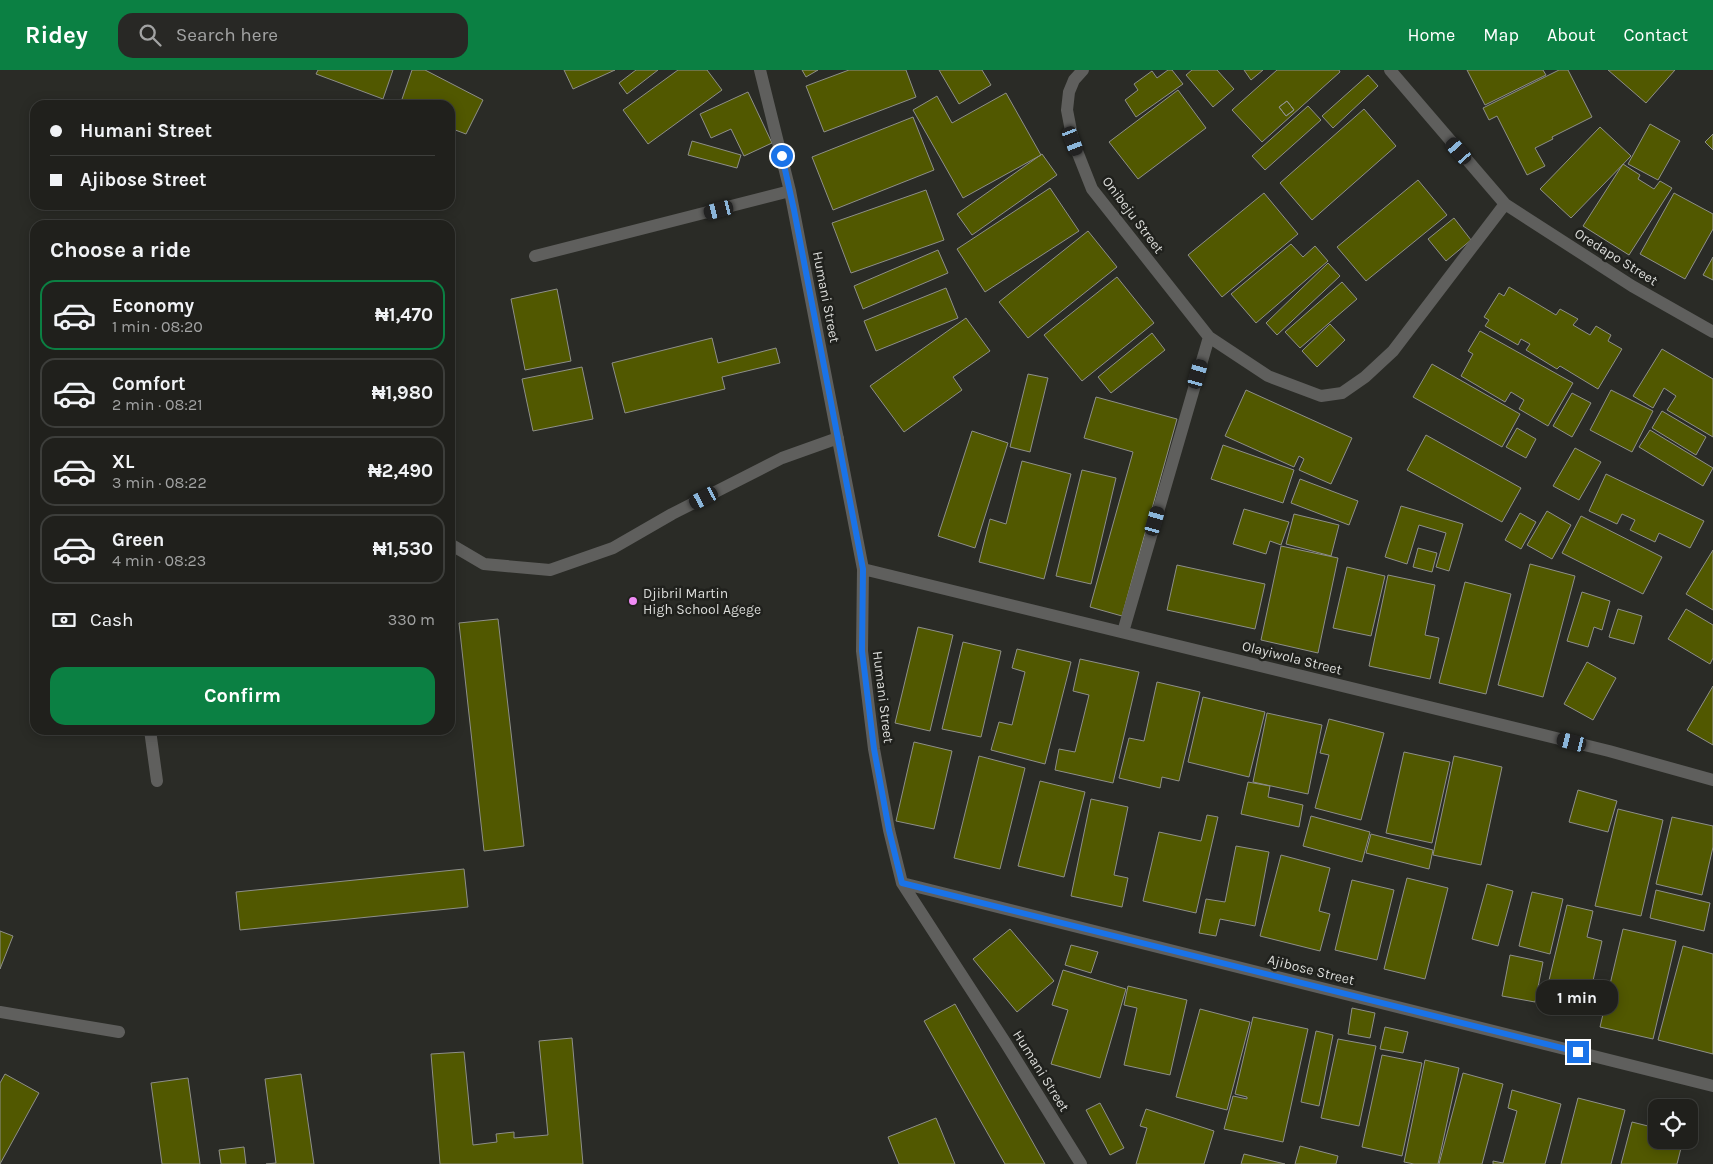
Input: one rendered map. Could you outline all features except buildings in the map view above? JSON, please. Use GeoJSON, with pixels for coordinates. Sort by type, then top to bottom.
{"type":"FeatureCollection","features":[{"type":"Feature","properties":{"kind":"street","name":"Humani Street"},"geometry":{"type":"LineString","coordinates":[[760,70],[790,191],[863,569],[862,651],[874,749],[889,830],[902,883],[1081,1164]]}},
{"type":"Feature","properties":{"kind":"street","name":"Onibeju Street"},"geometry":{"type":"LineString","coordinates":[[1084,70],[1074,80],[1069,92],[1067,110],[1073,141],[1092,189],[1209,337],[1268,376],[1321,396],[1342,393],[1365,377],[1393,351],[1505,204]]}},
{"type":"Feature","properties":{"kind":"street","name":"Oredapo Street"},"geometry":{"type":"LineString","coordinates":[[1390,70],[1505,204],[1632,286],[1713,332]]}},
{"type":"Feature","properties":{"kind":"street"},"geometry":{"type":"LineString","coordinates":[[535,256],[790,191]]}},
{"type":"Feature","properties":{"kind":"street"},"geometry":{"type":"LineString","coordinates":[[1123,632],[1209,337]]}},
{"type":"Feature","properties":{"kind":"street"},"geometry":{"type":"LineString","coordinates":[[455,547],[484,564],[550,570],[613,548],[672,514],[782,458],[838,438]]}},
{"type":"Feature","properties":{"kind":"street","name":"Olayiwola Street"},"geometry":{"type":"LineString","coordinates":[[863,569],[1609,751],[1713,780]]}},
{"type":"Feature","properties":{"kind":"street"},"geometry":{"type":"LineString","coordinates":[[151,735],[157,781]]}},
{"type":"Feature","properties":{"kind":"street","name":"Ajibose Street"},"geometry":{"type":"LineString","coordinates":[[902,883],[1713,1086]]}},
{"type":"Feature","properties":{"kind":"street"},"geometry":{"type":"LineString","coordinates":[[0,1012],[118,1032]]}},
{"type":"Feature","properties":{"kind":"place","name":"Djibril Martin High School Agege"},"geometry":{"type":"Point","coordinates":[633,601]}},
{"type":"Feature","properties":{"kind":"route"},"geometry":{"type":"LineString","coordinates":[[782,156],[863,569],[862,651],[874,749],[889,830],[902,883],[1578,1052]]}}]}
